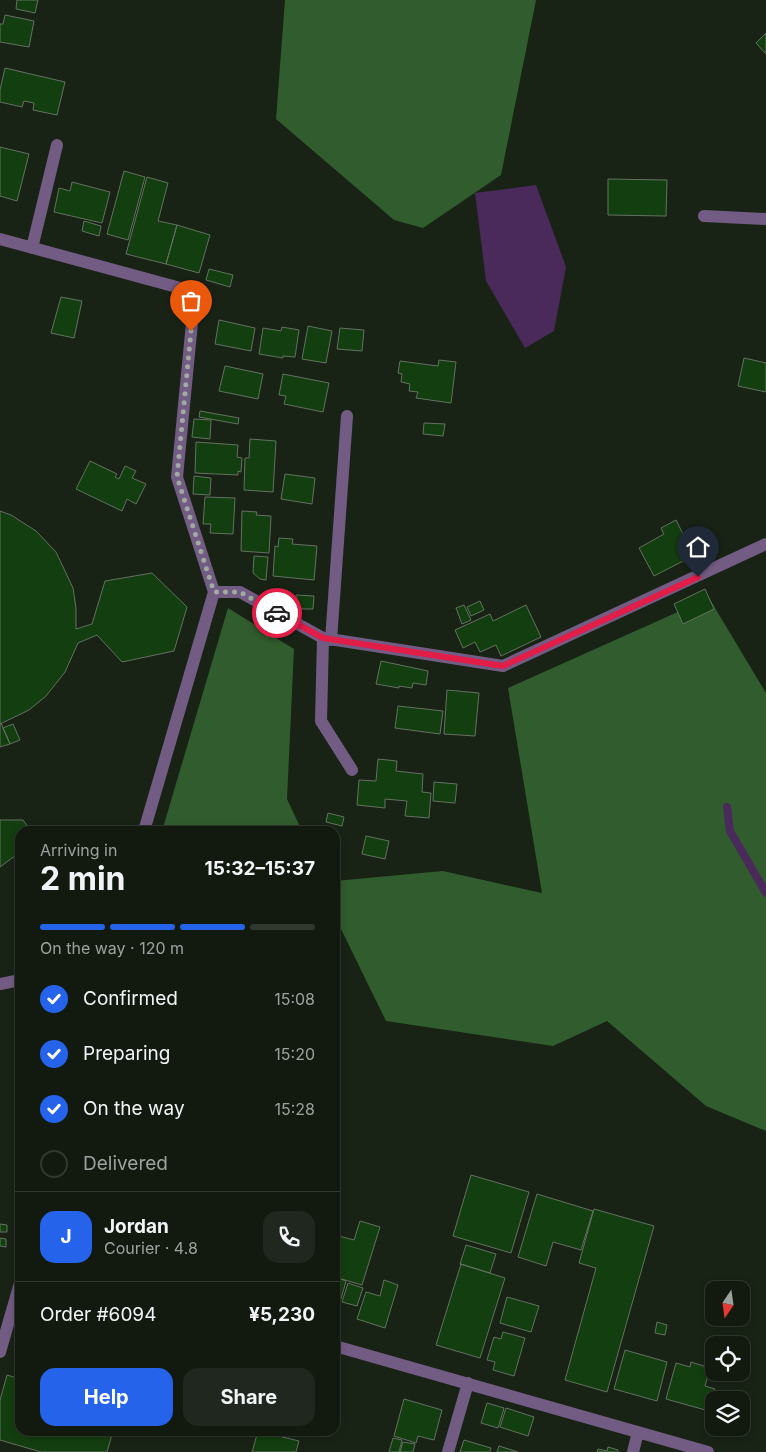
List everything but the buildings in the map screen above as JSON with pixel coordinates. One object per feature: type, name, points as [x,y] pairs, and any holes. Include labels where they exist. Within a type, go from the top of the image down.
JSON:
[{"type":"street","points":[[32,248],[56,145]]},
{"type":"street","points":[[704,216],[766,219]]},
{"type":"street","points":[[0,239],[195,292],[177,477],[214,592],[145,826]]},
{"type":"street","points":[[347,416],[321,721],[352,770]]},
{"type":"street","points":[[214,592],[240,592],[327,639],[503,666],[766,544]]},
{"type":"street","points":[[0,984],[15,981]]},
{"type":"street","points":[[0,1352],[15,1300]]},
{"type":"street","points":[[340,1347],[704,1452]]},
{"type":"street","points":[[448,1452],[468,1384]]},
{"type":"street","points":[[632,1452],[638,1432]]},
{"type":"green space","points":[[285,0],[536,0],[501,175],[423,228],[394,220],[276,119]]},
{"type":"green space","points":[[709,598],[766,693],[766,1131],[706,1106],[607,1021],[553,1046],[386,1021],[340,927],[340,881],[443,871],[542,893],[508,688]]},
{"type":"green space","points":[[228,608],[294,649],[287,799],[300,826],[163,826]]},
{"type":"shaded area","points":[[536,185],[566,267],[554,331],[525,348],[486,281],[475,193]]},
{"type":"waterway","points":[[727,807],[730,831],[766,893]]},
{"type":"way so far","points":[[191,331],[177,477],[214,592],[240,592],[277,613]]},
{"type":"route","points":[[277,613],[323,638],[503,666],[698,577]]}]
